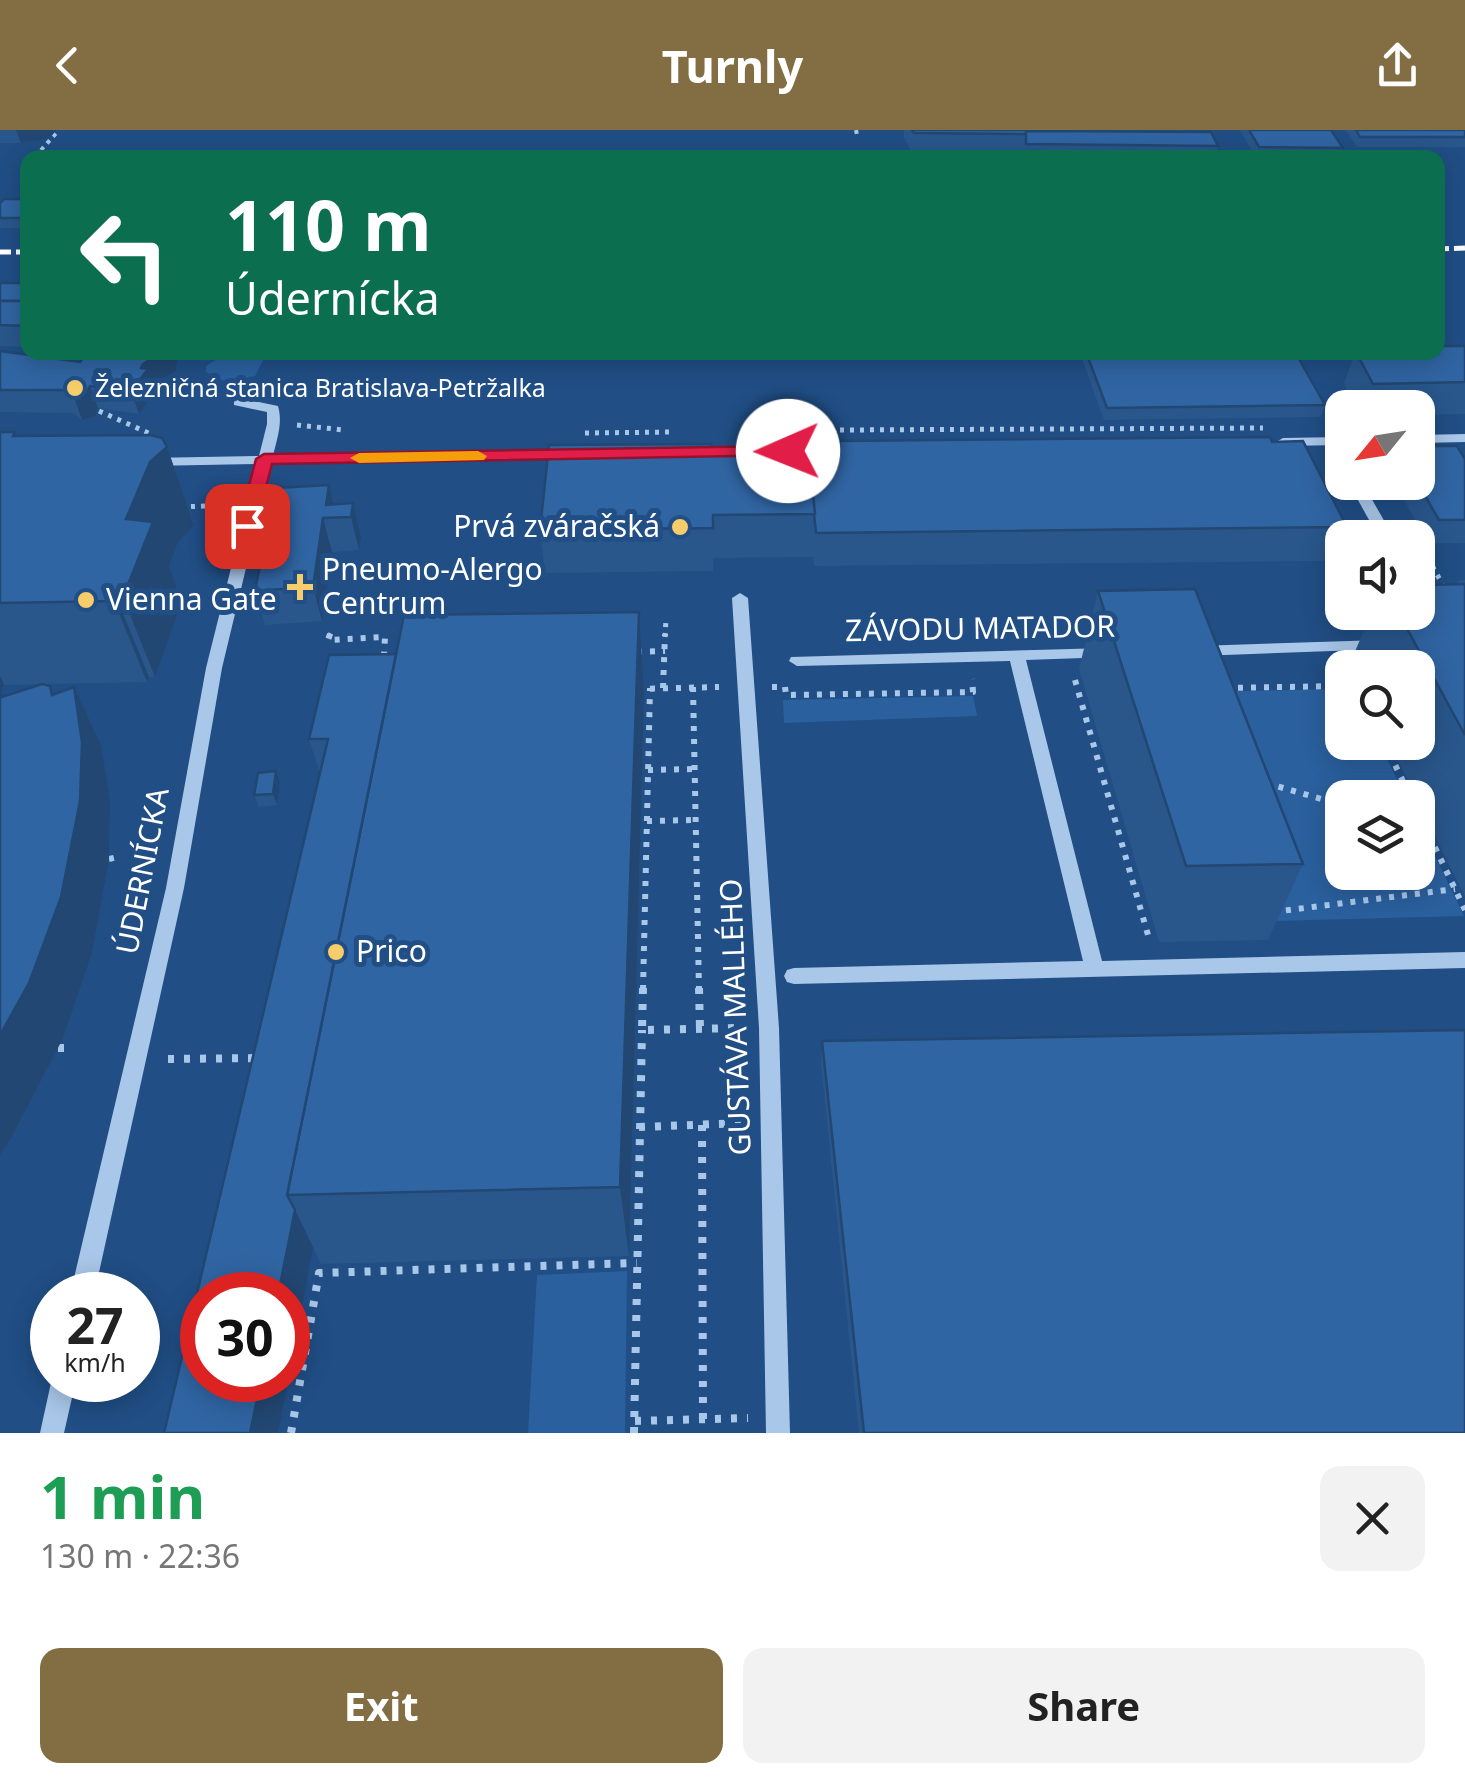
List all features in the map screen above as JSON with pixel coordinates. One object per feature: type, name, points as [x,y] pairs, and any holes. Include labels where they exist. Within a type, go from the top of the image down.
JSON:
[{"type":"street","points":[[239,402],[272,409],[274,424]]},
{"type":"street","name":"ÚDERNÍCKA","points":[[87,1272],[175,888],[214,668],[274,424]]},
{"type":"street","points":[[1264,435],[1325,440]]},
{"type":"street","points":[[1435,439],[1465,438]]},
{"type":"street","points":[[668,453],[847,450]]},
{"type":"street","points":[[127,462],[589,454]]},
{"type":"street","name":"GUSTÁVA MALLÉHO","points":[[740,598],[769,1028],[778,1425]]},
{"type":"street","points":[[1171,652],[1394,645]]},
{"type":"street","name":"ZÁVODU MATADOR","points":[[796,661],[1132,652]]},
{"type":"street","points":[[1018,656],[1094,968]]},
{"type":"street","points":[[794,976],[1465,960]]},
{"type":"street","points":[[52,1433],[59,1402]]},
{"type":"path","points":[[41,150],[60,130]]},
{"type":"path","points":[[99,411],[158,437]]},
{"type":"path","points":[[274,424],[361,432]]},
{"type":"path","points":[[832,430],[1264,435]]},
{"type":"path","points":[[576,433],[675,432]]},
{"type":"path","points":[[178,508],[206,506]]},
{"type":"path","points":[[1435,570],[1450,597]]},
{"type":"path","points":[[663,688],[666,619]]},
{"type":"path","points":[[332,631],[328,640],[385,636],[381,656],[399,656]]},
{"type":"path","points":[[626,652],[665,652]]},
{"type":"path","points":[[632,689],[785,687],[786,695],[974,692],[972,679]]},
{"type":"path","points":[[1074,680],[1157,967]]},
{"type":"path","points":[[1224,688],[1325,686]]},
{"type":"path","points":[[634,1433],[650,688]]},
{"type":"path","points":[[693,688],[700,1028]]},
{"type":"path","points":[[648,770],[695,769]]},
{"type":"path","points":[[1249,778],[1325,800]]},
{"type":"path","points":[[647,821],[696,820]]},
{"type":"path","points":[[1435,852],[1465,910]]},
{"type":"path","points":[[1264,913],[1455,890]]},
{"type":"path","points":[[642,1030],[769,1028]]},
{"type":"path","points":[[58,1048],[70,1048]]},
{"type":"path","points":[[167,1059],[273,1058]]},
{"type":"path","points":[[639,1127],[771,1122]]},
{"type":"path","points":[[702,1124],[702,1420]]},
{"type":"path","points":[[291,1433],[319,1272],[637,1263]]},
{"type":"path","points":[[634,1421],[778,1425]]},
{"type":"shaded area","points":[[215,360],[263,360],[255,376],[226,382],[206,372],[206,366]]},
{"type":"shaded area","points":[[1325,689],[1325,760],[1388,760],[1398,780],[1325,780],[1325,890],[1435,890],[1435,856],[1464,916],[1275,921],[1190,692]]},
{"type":"shaded area","points":[[973,696],[977,716],[784,723],[783,700]]},
{"type":"shaded area","points":[[627,1271],[625,1433],[528,1433],[537,1275]]},
{"type":"building","points":[[912,130],[1026,130],[1027,134],[914,133]]},
{"type":"building","points":[[1249,130],[1331,130],[1343,148],[1259,147]]},
{"type":"building","points":[[1356,130],[1465,130],[1465,137],[1360,137]]},
{"type":"building","points":[[1026,131],[1211,132],[1218,146],[1026,144]]},
{"type":"building","points":[[4,199],[20,199],[20,218],[0,218],[0,203]]},
{"type":"building","points":[[0,283],[20,283],[20,301],[0,301]]},
{"type":"building","points":[[0,301],[20,301],[20,326],[0,325]]},
{"type":"building","points":[[1445,346],[1465,346],[1465,382],[1373,384],[1360,360],[1445,360]]},
{"type":"building","points":[[0,351],[20,354],[20,360],[149,360],[141,368],[148,369],[131,391],[90,386],[86,394],[74,397],[64,390],[0,390]]},
{"type":"building","points":[[1089,360],[1300,360],[1325,405],[1107,408]]},
{"type":"building","points":[[0,432],[15,432],[13,436],[162,438],[167,447],[150,462],[126,519],[153,522],[123,597],[116,596],[114,601],[0,603]]},
{"type":"building","points":[[1270,437],[1272,442],[1303,441],[1325,484],[1325,500],[1333,500],[1343,520],[1325,520],[1325,527],[816,533],[807,446],[839,446],[839,441]]},
{"type":"building","points":[[711,444],[711,455],[809,454],[815,514],[713,515],[713,528],[540,530],[549,445]]},
{"type":"building","points":[[1435,446],[1457,446],[1465,459],[1465,520],[1439,520],[1427,500],[1435,500]]},
{"type":"building","points":[[329,485],[326,505],[353,503],[351,517],[323,518],[313,587],[255,591],[275,488]]},
{"type":"building","points":[[1465,584],[1465,735],[1435,680],[1435,650],[1419,650],[1408,630],[1435,630],[1435,585]]},
{"type":"building","points":[[1195,589],[1303,864],[1186,866],[1098,591]]},
{"type":"building","points":[[639,612],[620,1187],[287,1195],[404,615]]},
{"type":"building","points":[[396,654],[287,1195],[295,1210],[283,1272],[202,1272],[328,739],[309,739],[329,655]]},
{"type":"building","points":[[42,684],[50,686],[52,695],[74,687],[82,742],[80,801],[61,897],[29,983],[0,1035],[0,691],[2,697]]},
{"type":"building","points":[[276,771],[273,794],[254,795],[258,773]]},
{"type":"building","points":[[1465,1030],[1465,1433],[864,1433],[822,1041]]},
{"type":"building","points":[[180,1365],[180,1402],[256,1402],[250,1433],[164,1433]]},
{"type":"railway","points":[[1445,249],[1465,248]]},
{"type":"railway","points":[[0,252],[20,252]]},
{"type":"slow traffic","points":[[359,458],[478,456]]},
{"type":"place","name":"Železničná stanica Bratislava-Petržalka","points":[[75,388]]},
{"type":"place","name":"Prvá zváračská","points":[[680,527]]},
{"type":"place","name":"Pneumo-Alergo Centrum","points":[[300,587]]},
{"type":"place","name":"Vienna Gate","points":[[86,600]]},
{"type":"place","name":"Prico","points":[[336,952]]},
{"type":"route","points":[[247,526],[264,459],[788,451]]}]
